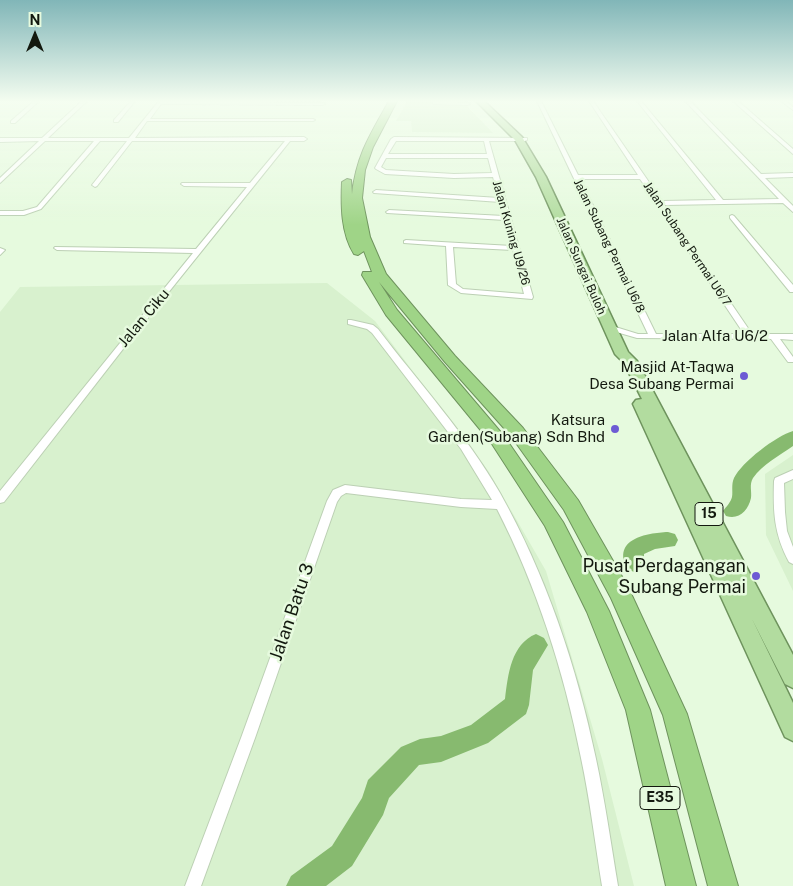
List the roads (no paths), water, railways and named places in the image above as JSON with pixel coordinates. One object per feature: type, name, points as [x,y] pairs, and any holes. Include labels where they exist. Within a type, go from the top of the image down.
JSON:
[{"type":"highway","name":"E35","points":[[361,142],[347,178],[346,210],[352,238],[367,274],[391,312],[498,440],[553,522],[598,611],[638,710],[681,886]]},
{"type":"highway","name":"E35","points":[[371,142],[360,170],[357,198],[364,237],[380,275],[450,359],[517,432],[571,505],[620,594],[675,714],[723,886]]},
{"type":"highway","name":"Jalan Sungai Buloh","points":[[522,142],[542,177],[620,352],[620,361],[793,728]]},
{"type":"highway","name":"Jalan Sungai Buloh","points":[[620,352],[630,361],[790,669]]},
{"type":"street","points":[[0,181],[41,142]]},
{"type":"street","points":[[0,213],[24,213],[39,208],[96,142]]},
{"type":"street","points":[[95,185],[130,142]]},
{"type":"street","name":"Jalan Ciku","points":[[0,499],[250,185],[270,166],[288,142]]},
{"type":"street","points":[[392,142],[378,168],[385,172],[454,176],[495,175]]},
{"type":"street","name":"Jalan Kuning U9/26","points":[[448,244],[452,285],[454,288],[461,291],[529,297],[487,142]]},
{"type":"street","name":"Jalan Subang Permai U6/8","points":[[559,142],[654,336]]},
{"type":"street","name":"Jalan Subang Permai U6/7","points":[[618,142],[750,336]]},
{"type":"street","points":[[673,142],[721,202]]},
{"type":"street","points":[[727,142],[793,210]]},
{"type":"street","points":[[782,142],[793,152]]},
{"type":"street","points":[[385,156],[490,156]]},
{"type":"street","points":[[760,176],[793,176]]},
{"type":"street","points":[[576,178],[641,177]]},
{"type":"street","points":[[184,184],[250,185]]},
{"type":"street","points":[[376,192],[502,200]]},
{"type":"street","points":[[658,203],[784,201]]},
{"type":"street","points":[[389,212],[506,218]]},
{"type":"street","points":[[732,217],[793,290]]},
{"type":"street","points":[[406,242],[515,248]]},
{"type":"street","points":[[57,248],[199,251]]},
{"type":"street","points":[[351,322],[370,327],[375,331],[476,464],[511,526],[542,596],[562,658],[585,741],[610,886]]},
{"type":"street","name":"Jalan Alfa U6/2","points":[[609,327],[637,336],[793,337]]},
{"type":"street","points":[[620,352],[625,342],[637,336]]},
{"type":"street","points":[[774,336],[791,360]]},
{"type":"street","points":[[793,474],[779,482],[778,510],[784,543],[793,560]]},
{"type":"street","name":"Jalan Batu 3","points":[[193,886],[332,501],[337,493],[345,490],[461,503],[499,505]]},
{"type":"waterway","points":[[733,511],[740,501],[741,484],[747,473],[758,462],[793,437]]},
{"type":"waterway","points":[[634,563],[633,550],[652,541],[668,540]]},
{"type":"waterway","points":[[301,886],[342,856],[373,805],[378,790],[410,756],[420,752],[441,749],[479,734],[517,705],[521,667],[536,645]]},
{"type":"place","name":"Masjid At-Taqwa Desa Subang Permai","points":[[744,376]]},
{"type":"place","name":"Katsura Garden(Subang) Sdn Bhd","points":[[615,429]]},
{"type":"place","name":"Pusat Perdagangan Subang Permai","points":[[756,576]]}]
